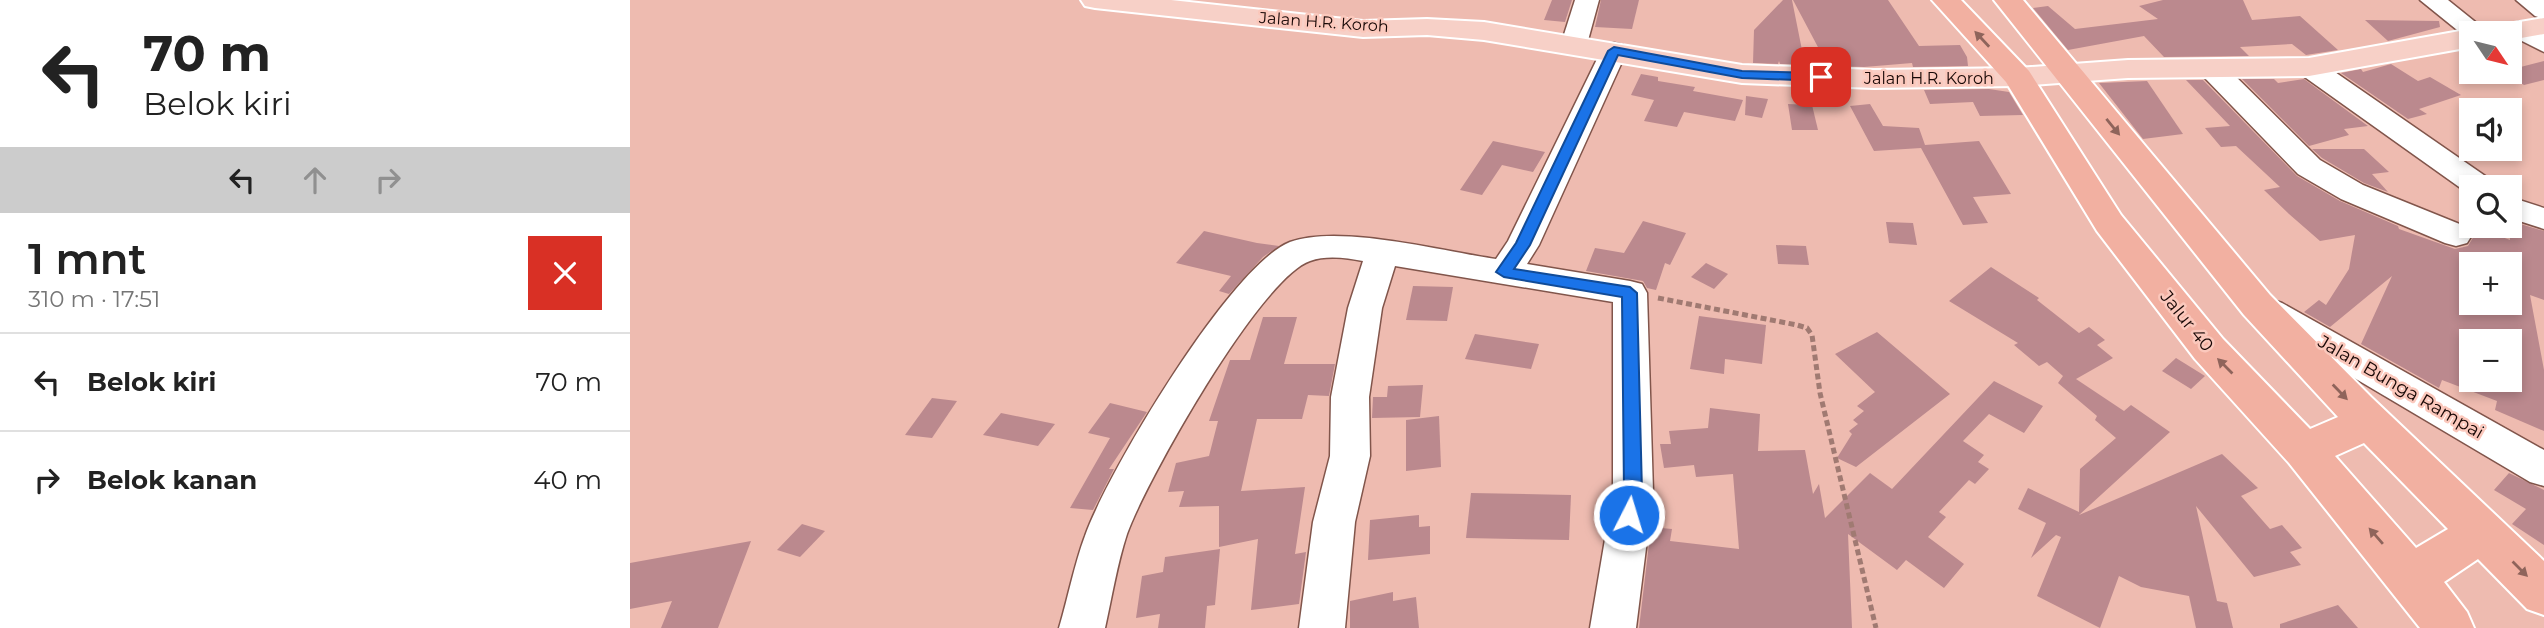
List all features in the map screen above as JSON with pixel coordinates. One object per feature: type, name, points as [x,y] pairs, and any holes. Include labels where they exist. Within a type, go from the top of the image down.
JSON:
[{"type":"highway","name":"Jalur 40","points":[[1946,0],[2018,77],[2109,223],[2209,349],[2304,451],[2411,577],[2449,628]]},
{"type":"highway","points":[[2008,0],[2257,305],[2370,422],[2544,593]]},
{"type":"highway","points":[[2304,451],[2370,422]]},
{"type":"highway","points":[[2411,577],[2483,531]]},
{"type":"main road","name":"Jalan H.R. Koroh","points":[[1094,0],[1363,29],[1427,27],[1484,31],[1574,44],[1742,75],[1934,80],[2128,69],[2309,67],[2459,40]]},
{"type":"street","points":[[1574,44],[1587,0]]},
{"type":"street","points":[[2432,0],[2460,21]]},
{"type":"street","points":[[2528,0],[2544,11]]},
{"type":"street","points":[[2522,31],[2544,44]]},
{"type":"street","points":[[1504,272],[1522,245],[1614,51]]},
{"type":"street","points":[[2309,67],[2463,175]]},
{"type":"street","points":[[2211,68],[2309,166],[2352,192],[2456,235]]},
{"type":"street","points":[[2522,211],[2544,219]]},
{"type":"street","points":[[1082,628],[1106,535],[1148,445],[1225,328],[1270,275],[1299,251],[1338,246],[1630,293],[1633,492],[1613,628]]},
{"type":"street","points":[[1322,628],[1334,522],[1350,456],[1350,397],[1364,308],[1382,253]]},
{"type":"street","name":"Jalan Bunga Rampai","points":[[2257,305],[2544,470]]},
{"type":"path","points":[[1630,293],[1807,328],[1812,335],[1820,393],[1876,628]]},
{"type":"building","points":[[1552,0],[1572,0],[1565,22],[1544,20]]},
{"type":"building","points":[[1601,0],[1639,0],[1632,29],[1595,27]]},
{"type":"building","points":[[1783,0],[1792,0],[1805,65],[1780,64],[1779,61],[1778,64],[1753,63],[1754,30]]},
{"type":"building","points":[[1793,0],[1888,0],[1919,46],[1960,45],[1967,57],[1968,66],[1913,67],[1912,63],[1864,67],[1828,66]]},
{"type":"building","points":[[2163,0],[2243,0],[2252,20],[2300,16],[2338,50],[2306,55],[2292,44],[2240,47],[2249,56],[2164,57],[2144,36],[2068,50],[2033,8],[2048,6],[2075,29],[2158,19],[2139,6]]},
{"type":"building","points":[[2365,20],[2439,21],[2440,27],[2388,41]]},
{"type":"building","points":[[2544,61],[2544,80],[2522,84],[2522,67]]},
{"type":"building","points":[[2391,64],[2418,81],[2430,77],[2461,95],[2419,109],[2427,114],[2408,119],[2341,73],[2361,69],[2363,72]]},
{"type":"building","points":[[1641,74],[1658,77],[1658,81],[1695,87],[1693,91],[1743,100],[1735,121],[1684,112],[1677,127],[1644,121],[1654,100],[1631,95]]},
{"type":"building","points":[[2242,79],[2274,79],[2278,83],[2304,79],[2368,126],[2344,129],[2349,135],[2309,146]]},
{"type":"building","points":[[2186,80],[2203,80],[2297,176],[2340,201],[2398,226],[2399,229],[2455,249],[2468,246],[2473,238],[2522,238],[2522,224],[2544,231],[2544,300],[2530,295],[2544,370],[2544,431],[2495,410],[2497,401],[2473,392],[2522,392],[2522,329],[2459,329],[2459,386],[2442,380],[2439,388],[2361,344],[2392,276],[2330,327],[2304,312],[2319,300],[2326,305],[2349,269],[2355,235],[2320,241],[2264,190],[2280,187],[2236,146],[2221,147],[2205,128],[2230,126]]},
{"type":"building","points":[[2147,81],[2183,134],[2143,139],[2099,83]]},
{"type":"building","points":[[1989,89],[2009,92],[2023,115],[1980,116],[1973,102],[1930,104],[1924,90]]},
{"type":"building","points":[[1746,96],[1768,99],[1762,118],[1745,115]]},
{"type":"building","points":[[1788,104],[1812,105],[1818,130],[1792,130]]},
{"type":"building","points":[[1870,104],[1883,126],[1919,128],[1925,145],[1979,141],[2011,194],[1973,197],[1988,223],[1963,225],[1921,148],[1874,151],[1850,106]]},
{"type":"building","points":[[1493,141],[1545,152],[1533,172],[1502,165],[1482,195],[1460,190]]},
{"type":"building","points":[[2312,149],[2364,149],[2389,172],[2372,174],[2388,192],[2364,183]]},
{"type":"building","points":[[1643,221],[1686,233],[1670,265],[1665,263],[1656,290],[1647,288],[1643,281],[1586,271],[1595,248],[1624,253]]},
{"type":"building","points":[[1886,222],[1913,223],[1917,245],[1889,243]]},
{"type":"building","points":[[1204,231],[1279,246],[1263,257],[1229,294],[1219,291],[1231,276],[1176,263]]},
{"type":"building","points":[[1776,245],[1806,246],[1809,265],[1778,264]]},
{"type":"building","points":[[1706,263],[1728,274],[1714,289],[1691,277]]},
{"type":"building","points":[[1991,267],[2039,298],[2037,300],[2079,333],[2089,327],[2105,340],[2097,345],[2113,358],[2076,379],[2124,411],[2131,405],[2170,432],[2079,515],[2222,454],[2258,488],[2241,496],[2270,529],[2282,525],[2302,548],[2290,552],[2301,565],[2254,577],[2196,506],[2217,601],[2227,603],[2233,628],[2196,628],[2189,596],[2141,587],[2119,576],[2100,628],[2037,596],[2061,537],[2056,535],[2031,558],[2046,523],[2018,509],[2028,488],[2079,512],[2080,469],[2116,438],[2095,420],[2097,416],[2058,383],[2063,376],[2047,362],[2039,366],[2014,345],[2018,343],[1949,301]]},
{"type":"building","points":[[1413,286],[1453,287],[1447,321],[1406,320]]},
{"type":"building","points":[[1699,316],[1766,325],[1762,364],[1725,359],[1724,374],[1690,369]]},
{"type":"building","points":[[1263,317],[1297,317],[1284,364],[1335,364],[1329,396],[1308,395],[1302,419],[1257,419],[1241,491],[1305,487],[1295,554],[1306,552],[1299,604],[1251,610],[1258,539],[1219,547],[1219,506],[1179,507],[1184,491],[1168,492],[1176,463],[1209,456],[1218,421],[1209,421],[1230,360],[1250,360]]},
{"type":"building","points":[[1877,332],[1950,394],[1856,467],[1837,458],[1852,434],[1849,431],[1858,424],[1853,420],[1864,411],[1857,406],[1875,392],[1835,354]]},
{"type":"building","points":[[1475,334],[1539,344],[1531,369],[1465,359]]},
{"type":"building","points":[[2176,358],[2205,376],[2191,389],[2162,371]]},
{"type":"building","points":[[1994,381],[2043,406],[2024,433],[1989,414],[1963,441],[1984,455],[1978,462],[1989,469],[1975,484],[1969,480],[1939,512],[1946,517],[1928,537],[1964,564],[1944,588],[1906,560],[1897,570],[1848,534],[1852,628],[1639,628],[1651,527],[1672,529],[1670,541],[1739,549],[1733,474],[1696,477],[1694,465],[1664,468],[1660,444],[1671,444],[1669,431],[1708,428],[1710,408],[1760,414],[1758,451],[1805,450],[1813,494],[1819,484],[1825,518],[1870,473],[1892,489]]},
{"type":"building","points":[[1423,385],[1420,417],[1372,418],[1373,397],[1387,397],[1388,386]]},
{"type":"building","points":[[932,398],[957,401],[932,438],[905,435]]},
{"type":"building","points":[[1110,403],[1147,412],[1109,469],[1114,469],[1093,510],[1070,508],[1110,438],[1088,433]]},
{"type":"building","points":[[1001,413],[1055,424],[1038,446],[983,435]]},
{"type":"building","points":[[1439,416],[1441,467],[1406,471],[1406,420]]},
{"type":"building","points":[[2509,473],[2544,490],[2544,545],[2512,524],[2526,509],[2494,490]]},
{"type":"building","points":[[1471,493],[1571,495],[1569,540],[1466,538]]},
{"type":"building","points":[[1419,515],[1419,527],[1430,526],[1430,554],[1368,560],[1370,520]]},
{"type":"building","points":[[802,524],[825,531],[800,557],[777,550]]},
{"type":"building","points":[[751,541],[718,628],[661,628],[672,601],[630,609],[630,563]]},
{"type":"building","points":[[1220,549],[1215,605],[1207,606],[1205,628],[1158,628],[1160,614],[1136,618],[1142,576],[1163,572],[1165,557]]},
{"type":"building","points":[[1393,592],[1393,601],[1416,597],[1419,628],[1350,628],[1350,601]]},
{"type":"building","points":[[2338,605],[2358,628],[2280,628],[2280,624]]},
{"type":"route","points":[[1629,515],[1633,492],[1630,293],[1504,272],[1522,245],[1541,207],[1614,51],[1742,75],[1821,77]]}]
